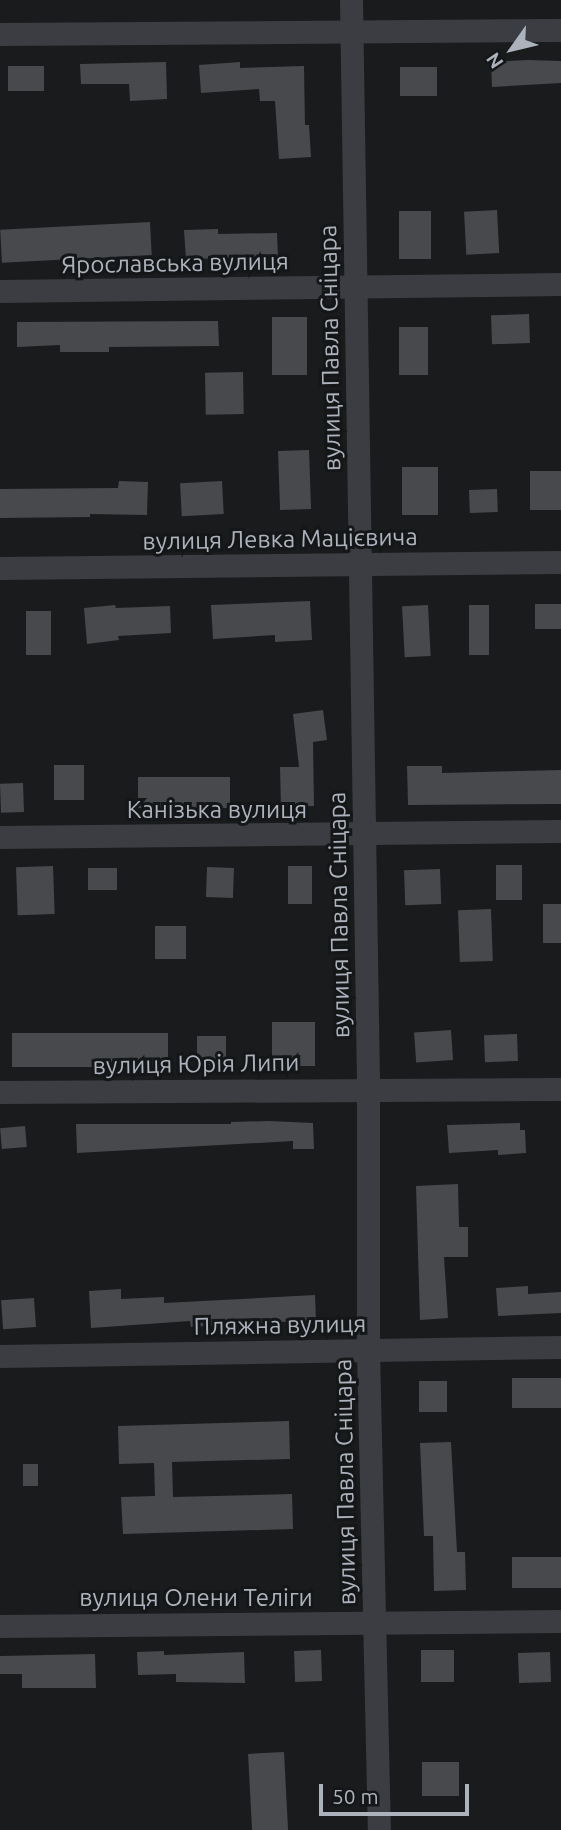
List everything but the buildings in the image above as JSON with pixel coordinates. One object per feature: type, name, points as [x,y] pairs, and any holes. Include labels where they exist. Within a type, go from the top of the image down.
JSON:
[{"type":"street","name":"вулиця Павла Сніцара","points":[[351,0],[368,1088],[368,1350],[379,1830]]},
{"type":"street","points":[[0,34],[561,30]]},
{"type":"street","name":"Ярославська вулиця","points":[[0,291],[561,284]]},
{"type":"street","name":"вулиця Левка Мацієвича","points":[[0,568],[561,562]]},
{"type":"street","name":"Канізька вулиця","points":[[0,837],[561,831]]},
{"type":"street","name":"вулиця Юрія Липи","points":[[0,1092],[561,1089]]},
{"type":"street","name":"Пляжна вулиця","points":[[0,1356],[561,1347]]},
{"type":"street","name":"вулиця Олени Теліги","points":[[0,1626],[561,1621]]}]
